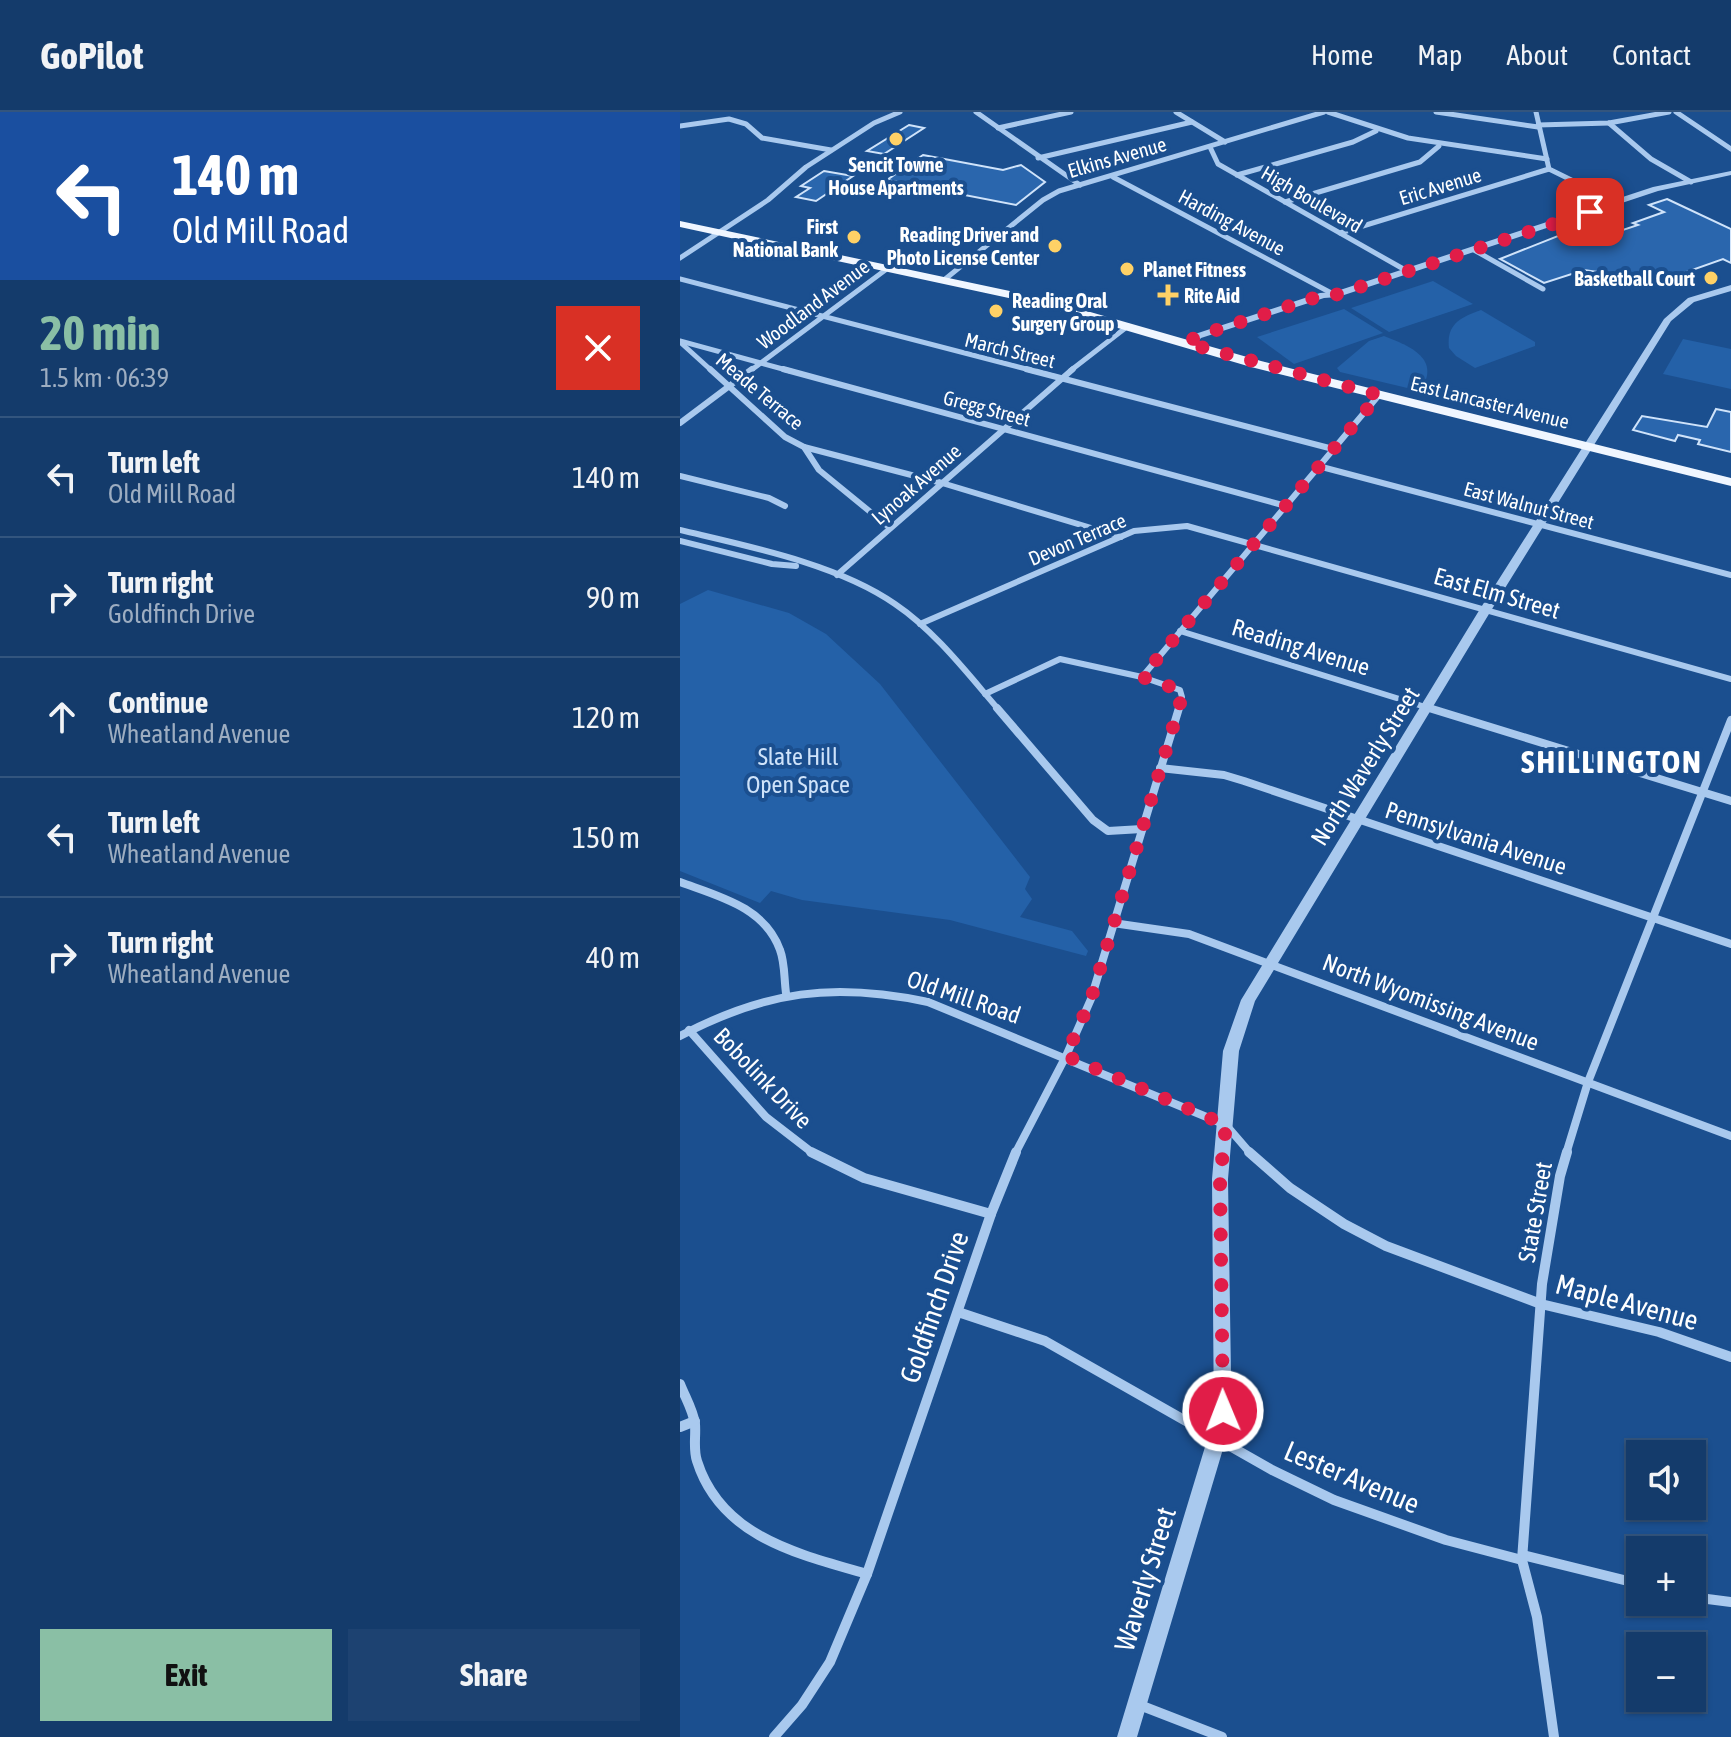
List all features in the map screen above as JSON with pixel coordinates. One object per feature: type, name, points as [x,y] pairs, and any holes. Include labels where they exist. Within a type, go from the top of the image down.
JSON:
[{"type":"main road","name":"East Lancaster Avenue","points":[[680,224],[1038,301],[1379,395],[1731,482]]},
{"type":"street","points":[[680,258],[768,200],[797,173],[874,123],[900,112]]},
{"type":"street","points":[[976,112],[1080,186]]},
{"type":"street","points":[[998,128],[1071,112]]},
{"type":"street","points":[[1176,112],[1225,142]]},
{"type":"street","points":[[1326,112],[1376,131],[1439,146],[1547,159]]},
{"type":"street","name":"Elkins Avenue","points":[[944,280],[1043,200],[1059,191],[1326,112]]},
{"type":"street","points":[[1436,112],[1538,126],[1609,123],[1669,112]]},
{"type":"street","points":[[1536,112],[1549,169],[1618,203]]},
{"type":"street","points":[[1676,112],[1731,149]]},
{"type":"street","points":[[680,126],[729,119],[746,124],[766,139],[832,150]]},
{"type":"street","points":[[1038,158],[1192,122]]},
{"type":"street","points":[[1609,123],[1651,159],[1691,182]]},
{"type":"street","points":[[1237,175],[1353,142],[1376,131]]},
{"type":"street","points":[[1285,202],[1420,162],[1439,146]]},
{"type":"street","name":"High Boulevard","points":[[1210,147],[1218,164],[1407,271]]},
{"type":"street","name":"Eric Avenue","points":[[1340,233],[1549,169]]},
{"type":"street","points":[[1190,342],[1204,341],[1282,317],[1332,300],[1335,295],[1656,189],[1731,173]]},
{"type":"street","name":"Harding Avenue","points":[[1113,177],[1335,295]]},
{"type":"street","points":[[1474,250],[1543,289]]},
{"type":"street","name":"Woodland Avenue","points":[[680,423],[888,268]]},
{"type":"street","name":"March Street","points":[[680,279],[1333,449]]},
{"type":"street","name":"North Waverly Street","points":[[1226,1125],[1235,1033],[1248,1000],[1269,963],[1587,446],[1673,313],[1691,300],[1731,288]]},
{"type":"street","name":"Lynoak Avenue","points":[[837,575],[1060,379],[1128,326]]},
{"type":"street","name":"Gregg Street","points":[[680,341],[1286,506]]},
{"type":"street","name":"Meade Terrace","points":[[680,341],[785,437],[804,447],[819,470],[890,528]]},
{"type":"street","points":[[985,694],[1060,659],[1142,677],[1379,395]]},
{"type":"street","points":[[804,447],[942,483],[1121,537]]},
{"type":"street","name":"East Walnut Street","points":[[1318,466],[1731,575]]},
{"type":"street","points":[[680,476],[769,498],[785,506]]},
{"type":"street","name":"Devon Terrace","points":[[920,624],[1151,527],[1187,526],[1254,544]]},
{"type":"street","points":[[680,530],[775,553],[877,593],[920,624],[985,694],[1093,820],[1108,831],[1142,829]]},
{"type":"street","points":[[680,541],[772,564],[805,566]]},
{"type":"street","name":"East Elm Street","points":[[1254,544],[1731,679]]},
{"type":"street","name":"Reading Avenue","points":[[1180,631],[1731,801]]},
{"type":"street","name":"Goldfinch Drive","points":[[774,1737],[802,1705],[830,1662],[867,1574],[991,1214],[1024,1133],[1066,1056],[1091,999],[1180,704],[1180,690],[1142,677]]},
{"type":"street","name":"State Street","points":[[1554,1737],[1537,1617],[1522,1558],[1541,1304],[1560,1176],[1588,1082],[1731,720]]},
{"type":"street","name":"Pennsylvania Avenue","points":[[1160,768],[1224,775],[1731,944]]},
{"type":"street","points":[[680,882],[735,903],[760,919],[780,950],[786,993]]},
{"type":"street","name":"North Wyomissing Avenue","points":[[1113,923],[1189,934],[1731,1136]]},
{"type":"street","name":"Old Mill Road","points":[[685,1033],[745,1006],[786,993],[821,988],[886,991],[928,1002],[1066,1056],[1226,1125]]},
{"type":"street","name":"Bobolink Drive","points":[[685,1033],[764,1115],[815,1155],[866,1179],[991,1214]]},
{"type":"street","name":"Maple Avenue","points":[[1226,1125],[1271,1172],[1344,1224],[1436,1267],[1541,1304],[1659,1332],[1731,1357]]},
{"type":"street","name":"Waverly Street","points":[[1127,1737],[1220,1439],[1220,1179],[1226,1125]]},
{"type":"street","name":"Lester Avenue","points":[[958,1312],[1045,1341],[1272,1470],[1334,1500],[1387,1521],[1522,1558],[1626,1581]]},
{"type":"street","points":[[680,1384],[695,1421],[696,1461],[705,1483],[730,1518],[763,1541],[867,1574]]},
{"type":"street","points":[[680,1427],[695,1421]]},
{"type":"street","points":[[1706,1599],[1731,1602]]},
{"type":"street","points":[[1136,1704],[1222,1737]]},
{"type":"green space","points":[[1433,281],[1473,304],[1389,332],[1351,308]]},
{"type":"green space","points":[[1344,309],[1383,333],[1294,364],[1257,337]]},
{"type":"green space","points":[[1481,310],[1535,342],[1535,346],[1475,368],[1456,356],[1449,348],[1453,327],[1461,319]]},
{"type":"green space","points":[[1384,336],[1413,349],[1425,362],[1426,380],[1420,391],[1340,372],[1337,368],[1369,341]]},
{"type":"green space","points":[[1683,339],[1731,349],[1731,389],[1663,374]]},
{"type":"green space","name":"Slate Hill Open Space","points":[[708,590],[789,613],[826,634],[880,684],[1030,877],[1025,889],[1032,899],[1020,917],[1072,931],[1088,951],[1086,956],[950,920],[802,900],[771,891],[760,903],[680,871],[680,604]]},
{"type":"building","name":"Sencit Towne House Apartments","points":[[909,125],[924,128],[884,154],[867,151]]},
{"type":"building","points":[[923,155],[1003,170],[1021,165],[1045,182],[1016,205],[887,180]]},
{"type":"building","points":[[824,171],[853,176],[816,201],[796,197],[810,188],[801,186]]},
{"type":"building","points":[[1667,199],[1731,229],[1731,263],[1723,259],[1647,286],[1612,274],[1584,270],[1544,283],[1500,259],[1578,228],[1599,238],[1638,225],[1633,223],[1664,212],[1649,205]]},
{"type":"building","points":[[1716,409],[1731,412],[1731,452],[1698,444],[1700,440],[1678,435],[1675,441],[1633,430],[1642,416],[1707,427]]},
{"type":"place","name":"Sencit Towne House Apartments","points":[[896,139]]},
{"type":"place","name":"First National Bank","points":[[854,237]]},
{"type":"place","name":"Reading Driver and Photo License Center","points":[[1055,246]]},
{"type":"place","name":"Planet Fitness","points":[[1127,269]]},
{"type":"place","name":"Basketball Court","points":[[1711,278]]},
{"type":"place","name":"Rite Aid","points":[[1168,295]]},
{"type":"place","name":"Reading Oral Surgery Group","points":[[996,311]]},
{"type":"district","name":"SHILLINGTON","points":[[1612,761]]},
{"type":"route","points":[[1223,1411],[1220,1179],[1226,1125],[1066,1056],[1091,999],[1182,697],[1180,690],[1142,677],[1379,395],[1213,353],[1186,343],[1198,336],[1323,295],[1335,295],[1590,212]]}]
